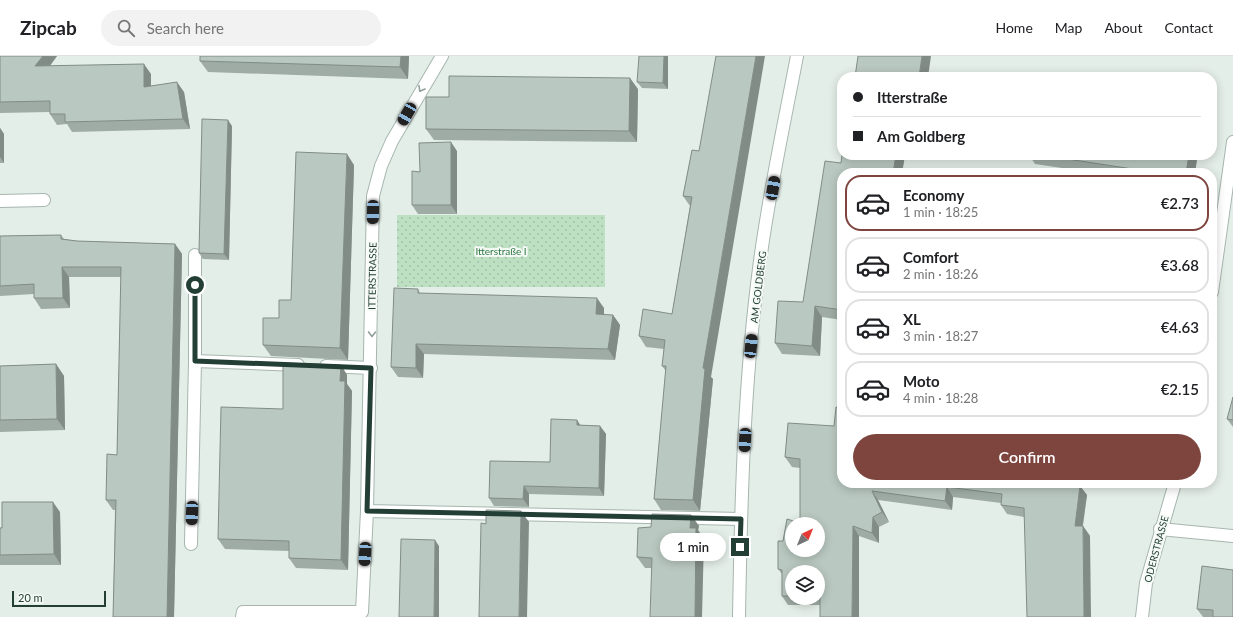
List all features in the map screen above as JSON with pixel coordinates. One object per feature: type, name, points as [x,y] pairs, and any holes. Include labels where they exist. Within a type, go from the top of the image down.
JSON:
[{"type":"street","name":"ITTERSTRASSE","points":[[242,617],[242,612],[362,612],[367,511],[371,368],[373,196],[381,166],[392,141],[442,56]]},
{"type":"street","name":"AM GOLDBERG","points":[[739,617],[741,519],[751,346],[760,261],[797,56]]},
{"type":"street","points":[[1217,262],[1231,179],[1233,142]]},
{"type":"street","points":[[0,200],[44,200]]},
{"type":"street","points":[[191,544],[196,255]]},
{"type":"street","points":[[195,361],[371,368]]},
{"type":"street","name":"ODERSTRASSE","points":[[1142,617],[1146,583],[1160,529],[1173,488]]},
{"type":"street","points":[[367,511],[741,519]]},
{"type":"street","points":[[1160,529],[1233,536]]},
{"type":"green space","name":"Itterstraße I","points":[[397,215],[605,215],[605,287],[397,287]]},
{"type":"building","points":[[0,56],[43,56],[35,66],[144,64],[144,87],[177,82],[183,119],[65,122],[65,114],[50,114],[50,101],[0,102]]},
{"type":"building","points":[[200,56],[401,56],[400,67],[200,61]]},
{"type":"building","points":[[639,56],[664,56],[663,83],[637,82]]},
{"type":"building","points":[[716,56],[756,56],[703,368],[705,369],[693,500],[654,499],[666,366],[662,366],[665,340],[639,336],[643,309],[672,314],[692,197],[683,196],[692,150],[699,151]]},
{"type":"building","points":[[858,56],[922,56],[920,72],[856,72]]},
{"type":"building","points":[[449,76],[630,78],[629,131],[426,129],[426,97],[449,97]]},
{"type":"building","points":[[202,119],[228,120],[224,254],[199,253]]},
{"type":"building","points":[[451,142],[451,205],[412,205],[412,171],[420,172],[419,143]]},
{"type":"building","points":[[296,152],[347,154],[340,348],[263,345],[263,318],[279,318],[279,300],[291,300]]},
{"type":"building","points":[[841,160],[895,160],[894,168],[837,168],[837,309],[815,306],[812,346],[775,343],[778,301],[803,302],[825,161],[841,163]]},
{"type":"building","points":[[1074,160],[1188,160],[1187,168],[1126,168]]},
{"type":"building","points":[[61,235],[61,239],[77,241],[175,244],[167,617],[113,617],[116,500],[106,500],[107,454],[117,455],[121,267],[62,267],[63,298],[34,298],[34,284],[0,286],[0,236]]},
{"type":"building","points":[[394,288],[418,289],[418,293],[597,298],[596,314],[613,315],[608,349],[416,344],[416,368],[391,367]]},
{"type":"building","points":[[283,363],[341,365],[340,381],[345,381],[341,560],[289,558],[289,541],[218,539],[221,407],[283,409]]},
{"type":"building","points":[[56,364],[57,419],[0,420],[0,366]]},
{"type":"building","points":[[1233,397],[1233,420],[1227,419]]},
{"type":"building","points":[[836,407],[837,488],[947,488],[945,501],[872,491],[882,512],[873,517],[872,533],[853,526],[852,617],[820,617],[820,605],[825,605],[825,565],[785,565],[785,596],[782,596],[782,570],[778,569],[778,541],[783,541],[785,530],[785,557],[825,557],[825,517],[800,517],[800,459],[785,457],[788,423],[834,426]]},
{"type":"building","points":[[551,419],[577,420],[577,425],[600,426],[599,488],[524,486],[523,499],[489,498],[490,461],[550,462]]},
{"type":"building","points":[[955,488],[1080,488],[1075,526],[1083,526],[1084,617],[1027,617],[1024,508],[1001,505],[1002,494]]},
{"type":"building","points":[[2,502],[53,502],[54,554],[0,555]]},
{"type":"building","points":[[486,510],[521,511],[519,617],[479,617],[481,523],[486,524]]},
{"type":"building","points":[[652,514],[691,515],[690,528],[696,528],[695,617],[650,617],[652,558],[637,557],[638,528],[651,527]]},
{"type":"building","points":[[401,539],[435,540],[434,617],[399,617]]},
{"type":"building","points":[[1202,566],[1233,570],[1233,617],[1213,617],[1213,610],[1197,609]]},
{"type":"route","points":[[195,285],[195,361],[371,368],[367,511],[741,519],[740,547]]}]
